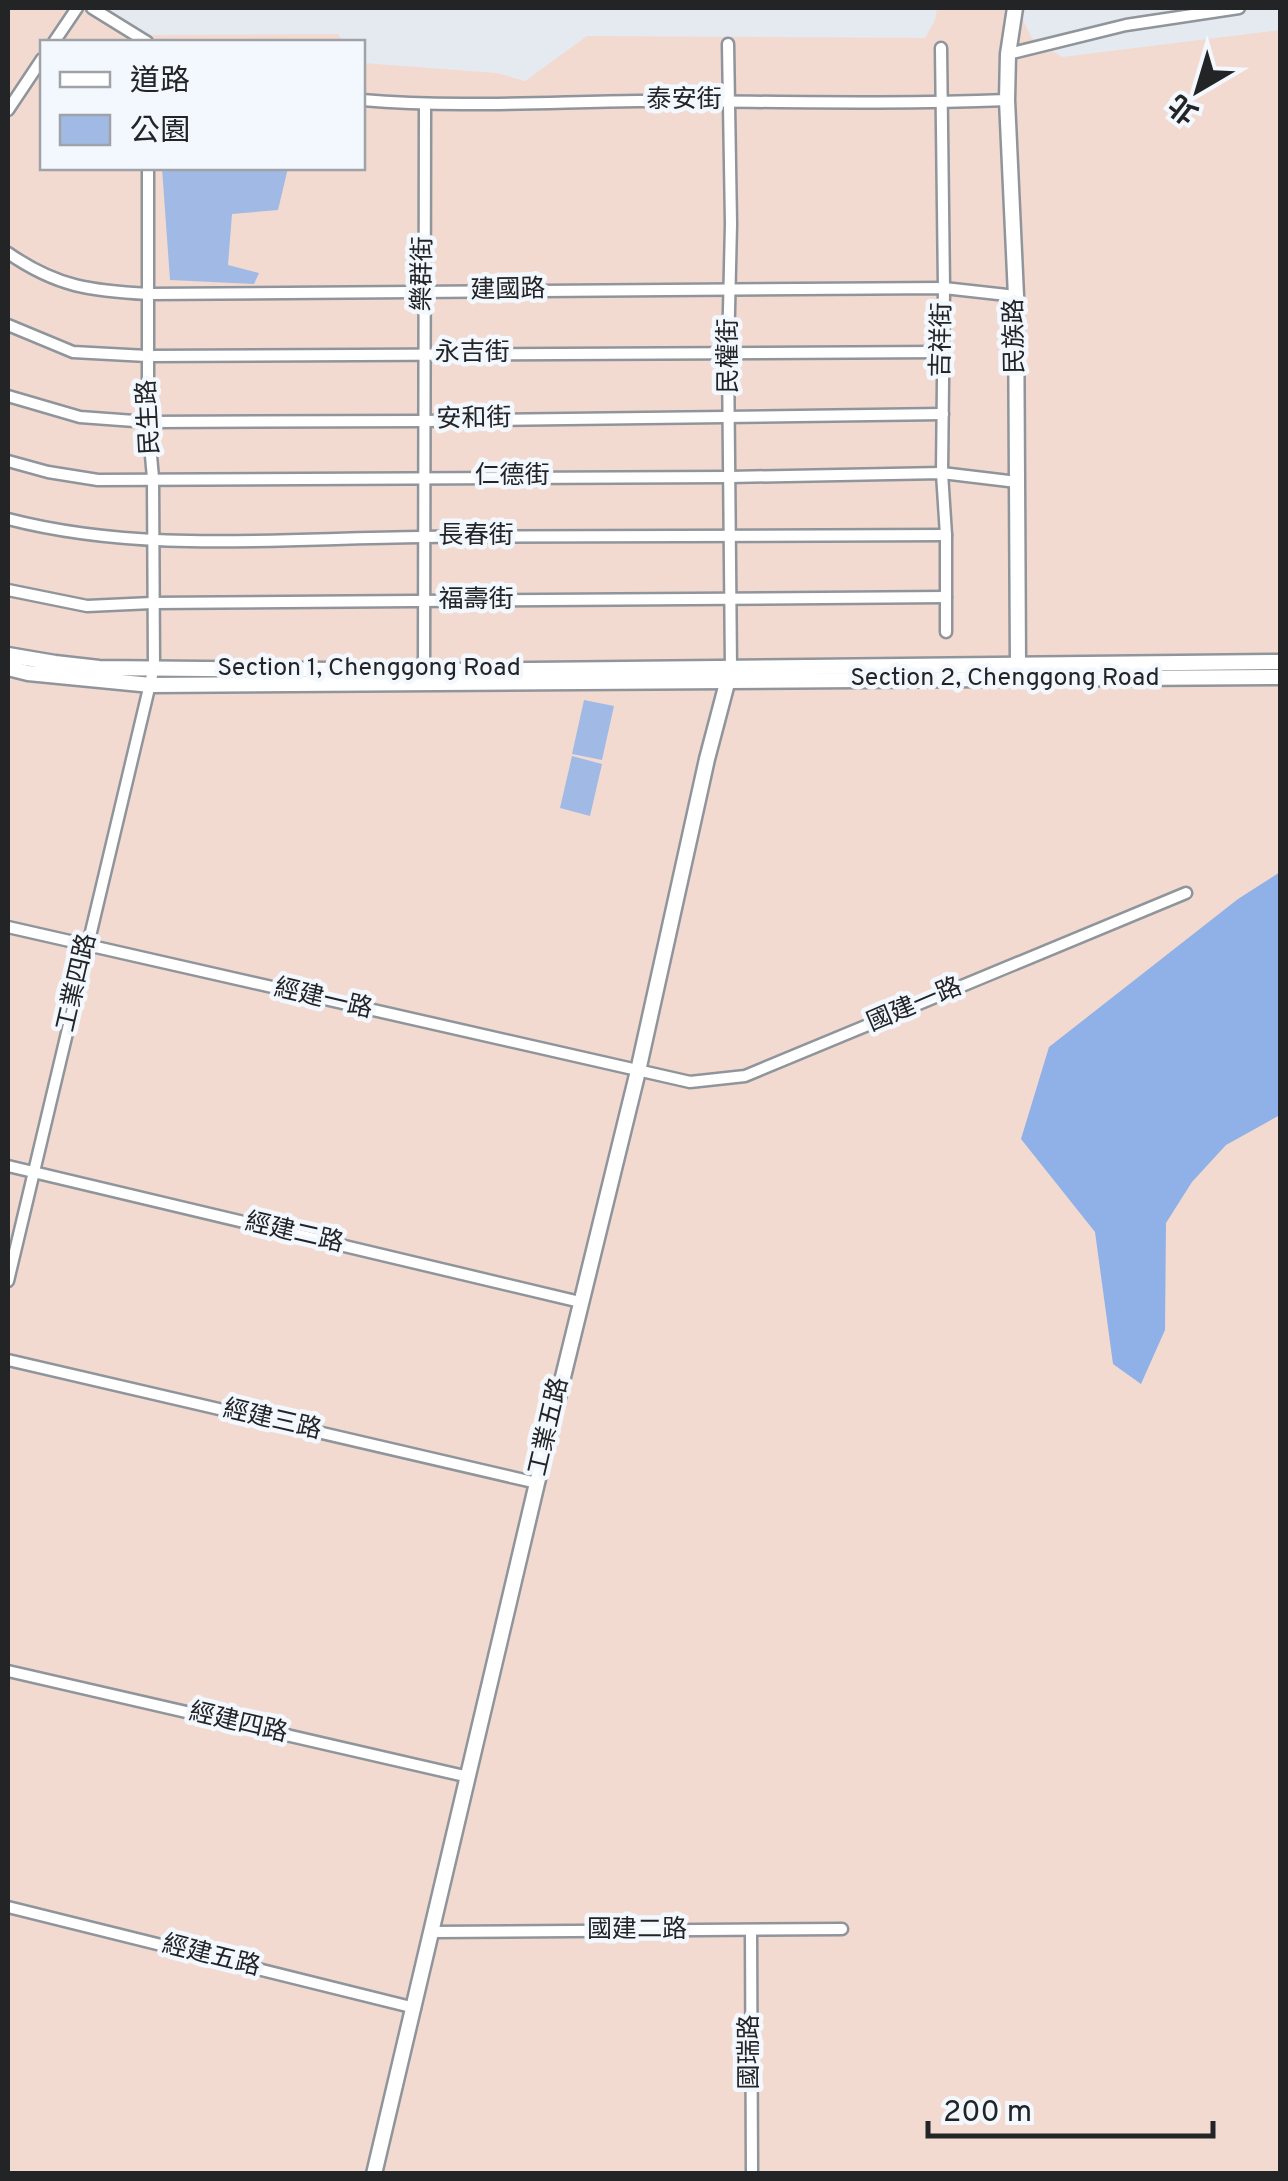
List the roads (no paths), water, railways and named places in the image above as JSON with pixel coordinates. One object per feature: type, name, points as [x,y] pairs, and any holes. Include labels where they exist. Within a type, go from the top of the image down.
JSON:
[{"type":"street","points":[[55,40],[78,8]]},
{"type":"street","points":[[92,8],[144,40]]},
{"type":"street","name":"民族路","points":[[1015,8],[1007,100],[1016,296],[1018,665]]},
{"type":"street","points":[[1008,54],[1126,25],[1239,8]]},
{"type":"street","name":"民權街","points":[[728,44],[730,674]]},
{"type":"street","name":"吉祥街","points":[[941,48],[946,632]]},
{"type":"street","points":[[8,110],[40,62]]},
{"type":"street","name":"泰安街","points":[[365,100],[425,104],[1007,100]]},
{"type":"street","name":"樂群街","points":[[424,677],[425,104]]},
{"type":"street","name":"民生路","points":[[148,170],[147,356],[153,478],[154,667]]},
{"type":"street","name":"建國路","points":[[8,253],[60,283],[100,292],[944,288],[1016,296]]},
{"type":"street","name":"永吉街","points":[[8,325],[73,352],[147,356],[943,352]]},
{"type":"street","name":"安和街","points":[[8,396],[80,417],[148,422],[943,414]]},
{"type":"street","name":"仁德街","points":[[8,461],[98,480],[942,472],[1017,482]]},
{"type":"street","name":"長春街","points":[[8,519],[88,536],[152,542],[946,535]]},
{"type":"street","name":"福壽街","points":[[8,590],[87,606],[946,597]]},
{"type":"street","name":"Section 1, Chenggong Road","points":[[8,654],[84,666],[424,677]]},
{"type":"street","name":"Section 2, Chenggong Road","points":[[730,674],[1280,662]]},
{"type":"street","points":[[1011,680],[1018,665]]},
{"type":"street","name":"工業四路","points":[[8,1281],[154,667]]},
{"type":"street","name":"Section 1, Chenggong Road","points":[[8,668],[151,685],[730,674]]},
{"type":"street","name":"Section 2, Chenggong Road","points":[[730,674],[1011,680],[1280,677]]},
{"type":"street","name":"工業五路","points":[[374,2174],[730,674]]},
{"type":"street","name":"國建一路","points":[[638,1072],[690,1082],[745,1076],[1186,893]]},
{"type":"street","name":"經建一路","points":[[8,927],[638,1072]]},
{"type":"street","name":"經建二路","points":[[8,1166],[580,1302]]},
{"type":"street","name":"經建三路","points":[[8,1360],[537,1483]]},
{"type":"street","name":"經建四路","points":[[8,1671],[469,1777]]},
{"type":"street","name":"經建五路","points":[[8,1906],[414,2008]]},
{"type":"street","name":"國建二路","points":[[432,1932],[842,1928]]},
{"type":"street","name":"國瑞路","points":[[750,1931],[752,2174]]}]
